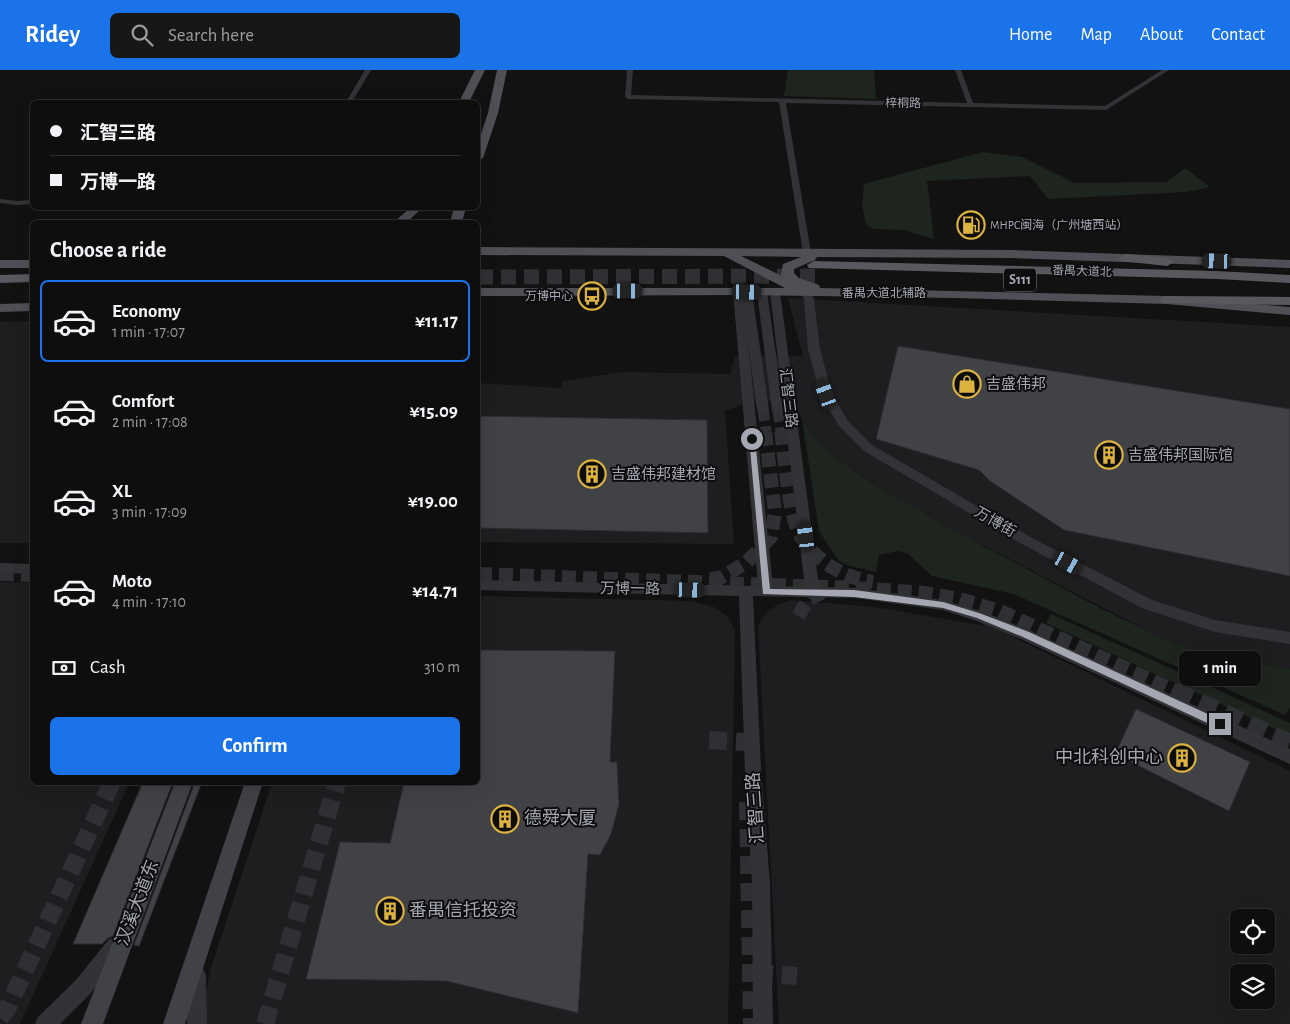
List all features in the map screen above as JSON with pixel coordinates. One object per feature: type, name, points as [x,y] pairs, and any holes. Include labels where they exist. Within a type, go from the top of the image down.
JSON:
[{"type":"highway","points":[[1126,258],[1290,273]]},
{"type":"highway","name":"番禺大道北","points":[[813,265],[1216,275],[1290,279]]},
{"type":"highway","name":"番禺大道北","points":[[813,265],[1290,289]]},
{"type":"highway","points":[[0,279],[30,278]]},
{"type":"highway","points":[[0,289],[30,289]]},
{"type":"highway","points":[[1167,300],[1290,301]]},
{"type":"main road","points":[[464,100],[480,70]]},
{"type":"main road","points":[[493,113],[502,70]]},
{"type":"main road","points":[[480,152],[493,113],[513,70]]},
{"type":"main road","points":[[463,100],[466,76]]},
{"type":"main road","points":[[402,220],[413,210]]},
{"type":"main road","points":[[480,246],[504,251]]},
{"type":"main road","points":[[480,251],[726,254],[813,265],[826,253]]},
{"type":"main road","points":[[832,293],[794,281],[787,274],[788,267],[826,253],[1012,254],[1290,264]]},
{"type":"main road","points":[[726,254],[806,293]]},
{"type":"main road","points":[[0,264],[30,264]]},
{"type":"main road","name":"番禺大道北辅路","points":[[480,292],[742,291],[955,294],[1167,300],[1290,311]]},
{"type":"main road","points":[[0,308],[30,307]]},
{"type":"main road","name":"汉溪大道东","points":[[92,1024],[183,785]]},
{"type":"main road","points":[[174,1024],[253,785]]},
{"type":"street","points":[[349,100],[368,70]]},
{"type":"street","name":"梓桐路","points":[[630,70],[628,97],[1106,108],[1166,70]]},
{"type":"street","points":[[958,70],[971,105]]},
{"type":"street","points":[[782,100],[813,265]]},
{"type":"street","points":[[0,201],[30,202]]},
{"type":"street","points":[[742,291],[763,410]]},
{"type":"street","points":[[742,291],[766,592]]},
{"type":"street","points":[[768,292],[778,412]]},
{"type":"street","name":"汇智三路","points":[[768,292],[813,592]]},
{"type":"street","name":"万博街","points":[[806,293],[809,299],[814,349],[826,394],[843,423],[868,448],[1027,541],[1146,604],[1215,626],[1290,638]]},
{"type":"street","points":[[0,568],[30,569]]},
{"type":"street","name":"万博一路","points":[[480,585],[854,593],[943,605],[979,616],[1078,658],[1290,757]]},
{"type":"street","name":"汇智三路","points":[[746,592],[761,884],[763,1024]]},
{"type":"street","points":[[45,1024],[85,987],[127,932]]},
{"type":"street","points":[[196,956],[194,999],[197,1024]]},
{"type":"shaded area","points":[[788,70],[874,70],[876,99],[784,96]]},
{"type":"shaded area","points":[[983,152],[1022,157],[1075,183],[1167,182],[1185,168],[1210,187],[1186,192],[1048,199],[1030,176],[927,181],[934,239],[904,230],[873,229],[866,224],[862,204],[864,184]]},
{"type":"shaded area","points":[[788,298],[1290,327],[1290,669],[1198,651],[1156,635],[959,533],[868,481],[822,448],[778,378],[782,400],[750,402],[725,411],[734,544],[480,542],[480,383],[561,388],[563,381],[623,372],[730,374],[735,357],[803,356]]},
{"type":"shaded area","points":[[30,321],[30,543],[0,543],[0,322]]},
{"type":"shaded area","points":[[802,419],[822,448],[868,481],[959,533],[1100,608],[1156,635],[1198,651],[1290,669],[1290,708],[1285,715],[1014,594],[932,576],[907,553],[898,551],[879,555],[876,572],[847,565],[839,561],[819,531]]},
{"type":"shaded area","points":[[0,582],[30,583],[30,785],[128,785],[20,1024],[0,1024]]},
{"type":"shaded area","points":[[480,596],[692,601],[714,607],[728,617],[735,630],[728,1024],[207,1024],[205,1000],[210,971],[271,785],[480,785]]},
{"type":"shaded area","points":[[791,600],[875,607],[993,627],[1290,771],[1290,1024],[779,1024],[758,625],[765,614],[777,605]]},
{"type":"shaded area","points":[[1051,614],[1290,723],[1290,736],[1046,623]]},
{"type":"building","name":"吉盛伟邦国际馆","points":[[898,346],[1290,409],[1290,576],[1064,530],[990,481],[979,470],[876,439]]},
{"type":"building","name":"吉盛伟邦建材馆","points":[[480,416],[707,420],[708,533],[480,528]]},
{"type":"building","name":"德舜大厦","points":[[480,650],[615,651],[610,762],[617,762],[619,804],[611,834],[600,855],[588,854],[578,1013],[446,981],[306,979],[340,842],[390,843],[403,785],[480,785]]},
{"type":"building","name":"中北科创中心","points":[[1136,709],[1250,762],[1229,811],[1115,754]]},
{"type":"building","points":[[142,785],[172,785],[113,936],[102,944],[73,944]]},
{"type":"building","points":[[194,785],[201,785],[139,946],[134,945]]},
{"type":"tunnel","points":[[480,277],[817,276]]},
{"type":"tunnel","points":[[763,410],[766,432]]},
{"type":"tunnel","points":[[778,411],[781,432]]},
{"type":"tunnel","points":[[710,579],[720,578],[746,563],[771,537],[775,512],[765,431]]},
{"type":"tunnel","points":[[781,431],[794,518],[803,540],[817,556],[834,568],[852,577],[873,582]]},
{"type":"tunnel","points":[[0,574],[30,575]]},
{"type":"tunnel","points":[[480,574],[854,588],[925,593],[959,599],[1000,611],[1178,692]]},
{"type":"tunnel","points":[[798,616],[810,598],[828,590]]},
{"type":"tunnel","points":[[1175,691],[1290,743]]},
{"type":"tunnel","points":[[709,740],[746,742]]},
{"type":"tunnel","points":[[0,1018],[7,1009],[111,785]]},
{"type":"tunnel","points":[[265,1024],[336,785]]},
{"type":"tunnel","points":[[748,802],[752,1024]]},
{"type":"tunnel","points":[[755,973],[797,976]]},
{"type":"place","name":"MHPC闽海（广州塘西站）","points":[[971,225]]},
{"type":"place","name":"万博中心","points":[[592,296]]},
{"type":"place","name":"吉盛伟邦","points":[[967,384]]},
{"type":"place","name":"吉盛伟邦国际馆","points":[[1109,455]]},
{"type":"place","name":"吉盛伟邦建材馆","points":[[592,474]]},
{"type":"place","name":"中北科创中心","points":[[1182,758]]},
{"type":"place","name":"德舜大厦","points":[[505,819]]},
{"type":"place","name":"番禺信托投资","points":[[390,911]]},
{"type":"route","points":[[752,439],[766,592],[854,593],[943,605],[979,616],[1026,635],[1220,724]]}]
